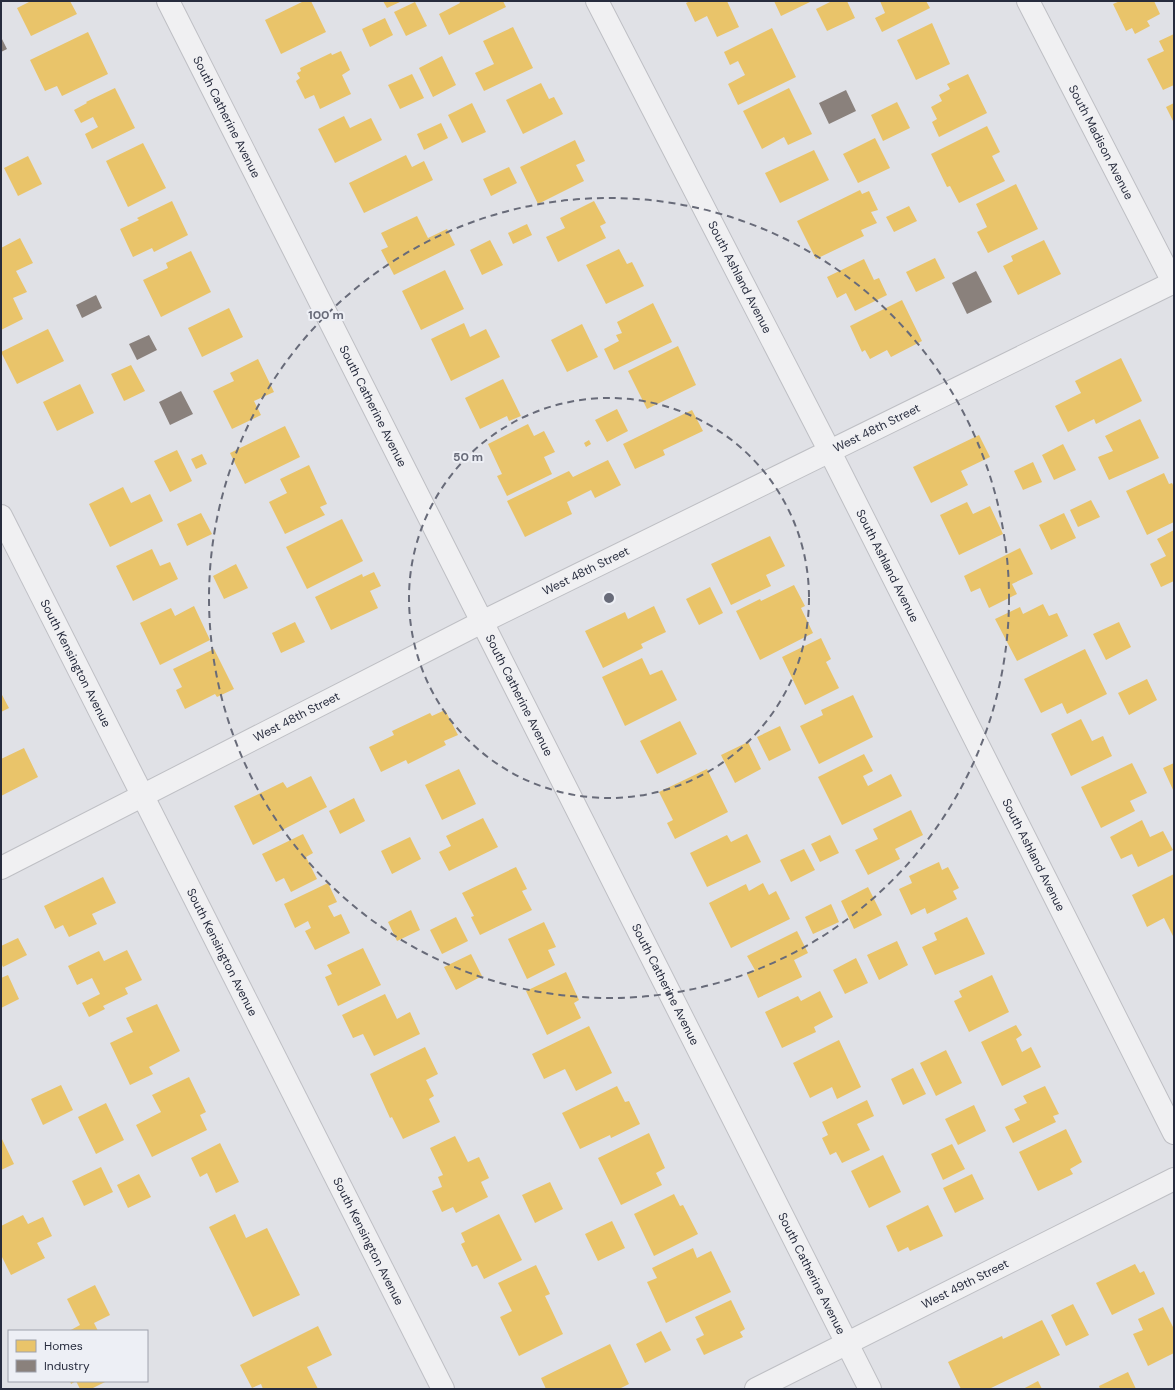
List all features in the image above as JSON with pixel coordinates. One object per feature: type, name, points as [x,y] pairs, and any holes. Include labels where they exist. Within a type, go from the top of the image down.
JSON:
[{"type":"street","name":"South Catherine Avenue","points":[[168,1],[870,1389]]},
{"type":"street","name":"South Ashland Avenue","points":[[597,1],[829,450],[1174,1132]]},
{"type":"street","name":"South Madison Avenue","points":[[1028,1],[1174,282]]},
{"type":"street","name":"West 48th Street","points":[[1,868],[482,622],[829,450],[1174,282]]},
{"type":"street","name":"South Kensington Avenue","points":[[1,516],[443,1389]]},
{"type":"street","name":"West 49th Street","points":[[756,1389],[1174,1179]]},
{"type":"building: Homes","points":[[31,1],[70,1],[77,14],[31,36],[17,8]]},
{"type":"building: Homes","points":[[304,1],[311,1],[326,32],[281,54],[265,20]]},
{"type":"building: Homes","points":[[383,1],[402,1],[387,8]]},
{"type":"building: Homes","points":[[459,1],[503,1],[506,7],[449,35],[439,14],[460,3]]},
{"type":"building: Homes","points":[[690,1],[727,1],[739,27],[717,37],[707,16],[695,22],[686,3]]},
{"type":"building: Homes","points":[[774,1],[809,1],[810,2],[781,16]]},
{"type":"building: Homes","points":[[832,1],[847,1],[855,18],[827,31],[816,9]]},
{"type":"building: Homes","points":[[880,1],[926,1],[930,8],[882,32],[875,18],[885,13]]},
{"type":"building: Homes","points":[[1120,1],[1154,1],[1160,14],[1147,21],[1150,26],[1135,34],[1132,28],[1126,31],[1113,4]]},
{"type":"building: Homes","points":[[415,2],[427,26],[406,36],[394,12]]},
{"type":"building: Homes","points":[[385,18],[393,35],[370,47],[362,29]]},
{"type":"building: Homes","points":[[932,23],[950,64],[916,80],[897,40]]},
{"type":"building: Homes","points":[[513,27],[533,68],[484,91],[475,73],[494,64],[483,41]]},
{"type":"building: Homes","points":[[772,28],[796,77],[738,105],[728,84],[745,75],[738,61],[730,65],[724,52]]},
{"type":"building: Homes","points":[[88,32],[108,74],[62,96],[57,86],[45,91],[30,60]]},
{"type":"building: Homes","points":[[1174,34],[1174,85],[1163,90],[1147,59],[1164,51],[1159,41]]},
{"type":"building: Homes","points":[[341,51],[350,70],[342,75],[351,94],[320,109],[314,95],[305,99],[296,81],[300,78],[297,73],[301,71],[300,68],[331,53],[332,55]]},
{"type":"building: Homes","points":[[442,56],[456,85],[433,97],[419,68]]},
{"type":"building: Homes","points":[[412,74],[424,98],[400,109],[388,85]]},
{"type":"building: Homes","points":[[968,74],[987,113],[939,137],[932,122],[937,119],[931,107],[942,101],[939,95],[950,89],[947,84]]},
{"type":"building: Homes","points":[[541,83],[549,99],[554,97],[563,114],[523,134],[506,100]]},
{"type":"building: Homes","points":[[115,88],[135,128],[92,149],[85,134],[98,127],[93,117],[81,123],[74,110],[87,103],[86,102]]},
{"type":"building: Homes","points":[[789,88],[812,134],[788,145],[784,137],[762,149],[743,111]]},
{"type":"building: Homes","points":[[897,102],[910,128],[883,141],[871,115]]},
{"type":"building: Homes","points":[[472,103],[486,132],[462,143],[448,115]]},
{"type":"building: Homes","points":[[1174,103],[1174,123],[1166,107]]},
{"type":"building: Homes","points":[[344,116],[350,128],[371,118],[382,140],[335,163],[318,129]]},
{"type":"building: Homes","points":[[441,123],[448,138],[424,150],[417,134]]},
{"type":"building: Homes","points":[[987,126],[1000,152],[992,156],[1005,181],[959,203],[950,186],[947,187],[931,154]]},
{"type":"building: Homes","points":[[875,138],[890,168],[858,183],[843,154]]},
{"type":"building: Homes","points":[[575,140],[585,161],[576,165],[584,181],[538,204],[520,167]]},
{"type":"building: Homes","points":[[143,143],[166,188],[128,207],[106,161]]},
{"type":"building: Homes","points":[[814,150],[829,180],[780,203],[765,173]]},
{"type":"building: Homes","points":[[406,155],[412,167],[424,161],[433,180],[364,213],[349,183]]},
{"type":"building: Homes","points":[[28,156],[42,184],[18,196],[4,168]]},
{"type":"building: Homes","points":[[509,167],[517,183],[491,196],[483,179]]},
{"type":"building: Homes","points":[[1016,184],[1038,229],[988,253],[977,232],[987,227],[976,204]]},
{"type":"building: Homes","points":[[860,190],[862,194],[869,191],[878,210],[871,212],[877,223],[861,230],[864,236],[816,259],[797,221]]},
{"type":"building: Homes","points":[[172,201],[188,235],[154,252],[152,248],[133,257],[120,229],[139,220],[137,218]]},
{"type":"building: Homes","points":[[594,201],[606,223],[600,226],[606,238],[558,262],[546,237],[565,228],[560,218]]},
{"type":"building: Homes","points":[[909,206],[917,221],[894,232],[886,217]]},
{"type":"building: Homes","points":[[417,216],[428,238],[447,229],[455,245],[394,275],[381,250],[388,247],[381,233]]},
{"type":"building: Homes","points":[[527,224],[532,235],[513,244],[508,233]]},
{"type":"building: Homes","points":[[20,238],[33,263],[16,271],[27,292],[13,298],[23,319],[1,330],[1,248]]},
{"type":"building: Homes","points":[[490,240],[503,265],[482,275],[470,250]]},
{"type":"building: Homes","points":[[1044,240],[1061,274],[1018,295],[1003,266],[1013,261],[1011,256]]},
{"type":"building: Homes","points":[[619,249],[627,264],[632,262],[644,286],[606,304],[586,265]]},
{"type":"building: Homes","points":[[191,251],[211,292],[161,317],[143,280],[168,268],[166,263]]},
{"type":"building: Homes","points":[[935,258],[945,278],[916,292],[906,272]]},
{"type":"building: Homes","points":[[864,259],[874,280],[879,278],[887,295],[855,311],[846,293],[837,298],[827,277]]},
{"type":"building: Homes","points":[[445,270],[464,309],[421,330],[402,291]]},
{"type":"building: Homes","points":[[902,300],[922,341],[891,357],[887,350],[870,359],[865,350],[862,352],[850,326]]},
{"type":"building: Homes","points":[[653,303],[672,342],[614,370],[604,349],[619,341],[616,335],[622,333],[617,322]]},
{"type":"building: Homes","points":[[229,308],[243,337],[202,357],[188,328]]},
{"type":"building: Homes","points":[[464,323],[470,337],[486,329],[500,357],[451,381],[431,339]]},
{"type":"building: Homes","points":[[582,324],[598,357],[567,372],[551,340]]},
{"type":"building: Homes","points":[[48,329],[64,361],[17,384],[1,352]]},
{"type":"building: Homes","points":[[678,346],[696,385],[647,409],[628,371]]},
{"type":"building: Homes","points":[[1121,358],[1142,401],[1096,424],[1094,419],[1068,432],[1055,406],[1081,393],[1075,381]]},
{"type":"building: Homes","points":[[258,359],[274,392],[254,401],[261,415],[232,429],[213,391],[234,381],[230,373]]},
{"type":"building: Homes","points":[[131,365],[145,391],[124,401],[111,374]]},
{"type":"building: Homes","points":[[503,379],[521,416],[509,421],[507,416],[480,429],[465,398]]},
{"type":"building: Homes","points":[[80,384],[94,413],[57,431],[43,402]]},
{"type":"building: Homes","points":[[617,409],[628,431],[607,442],[595,420]]},
{"type":"building: Homes","points":[[692,410],[703,431],[663,450],[665,455],[635,469],[623,444]]},
{"type":"building: Homes","points":[[1140,419],[1159,458],[1109,480],[1098,457],[1113,451],[1105,436]]},
{"type":"building: Homes","points":[[528,424],[534,436],[544,431],[555,452],[544,457],[552,474],[507,496],[497,476],[502,474],[488,444]]},
{"type":"building: Homes","points":[[285,426],[300,457],[245,484],[230,453]]},
{"type":"building: Homes","points":[[979,435],[990,457],[961,471],[968,485],[931,503],[913,467]]},
{"type":"building: Homes","points":[[589,440],[591,444],[586,447],[584,443]]},
{"type":"building: Homes","points":[[1063,444],[1076,470],[1054,480],[1042,455]]},
{"type":"building: Homes","points":[[177,450],[192,481],[170,492],[154,461]]},
{"type":"building: Homes","points":[[202,454],[207,464],[196,469],[191,459]]},
{"type":"building: Homes","points":[[608,460],[621,485],[595,498],[591,490],[567,502],[572,514],[525,537],[507,501],[569,471],[573,477]]},
{"type":"building: Homes","points":[[1033,462],[1042,482],[1023,490],[1014,471]]},
{"type":"building: Homes","points":[[309,465],[327,504],[320,507],[325,515],[285,534],[269,502],[287,493],[280,479]]},
{"type":"building: Homes","points":[[1164,473],[1169,484],[1172,483],[1174,487],[1174,522],[1147,535],[1126,491]]},
{"type":"building: Homes","points":[[123,487],[131,503],[150,494],[163,521],[110,547],[89,504]]},
{"type":"building: Homes","points":[[1091,500],[1100,517],[1078,527],[1070,510]]},
{"type":"building: Homes","points":[[967,502],[973,514],[990,506],[1003,534],[959,555],[940,515]]},
{"type":"building: Homes","points":[[201,513],[212,534],[187,546],[177,524]]},
{"type":"building: Homes","points":[[1064,513],[1076,538],[1051,550],[1039,525]]},
{"type":"building: Homes","points":[[342,519],[363,561],[307,589],[286,547]]},
{"type":"building: Homes","points":[[1174,530],[1174,581],[1161,587],[1150,564],[1166,556],[1157,539]]},
{"type":"building: Homes","points":[[770,536],[785,566],[766,575],[771,586],[731,605],[711,564]]},
{"type":"building: Homes","points":[[1020,548],[1033,574],[1012,584],[1017,594],[989,608],[980,588],[971,592],[964,576]]},
{"type":"building: Homes","points":[[152,549],[160,566],[170,562],[178,579],[133,601],[116,566]]},
{"type":"building: Homes","points":[[236,564],[248,588],[224,599],[213,576]]},
{"type":"building: Homes","points":[[374,572],[381,586],[370,591],[378,608],[331,630],[315,597],[362,574],[363,577]]},
{"type":"building: Homes","points":[[794,585],[805,606],[801,608],[813,633],[760,660],[736,611]]},
{"type":"building: Homes","points":[[710,587],[723,613],[699,625],[686,599]]},
{"type":"building: Homes","points":[[1043,604],[1049,616],[1057,613],[1068,636],[1017,661],[995,619],[1020,607],[1023,614]]},
{"type":"building: Homes","points":[[194,606],[210,640],[160,665],[140,623],[171,608],[175,616]]},
{"type":"building: Homes","points":[[654,606],[666,632],[641,644],[643,648],[603,668],[585,631],[625,612],[628,619]]},
{"type":"building: Homes","points":[[295,622],[305,642],[281,653],[272,633]]},
{"type":"building: Homes","points":[[1119,622],[1131,647],[1106,660],[1093,634]]},
{"type":"building: Homes","points":[[821,638],[831,659],[826,662],[839,688],[805,705],[782,657]]},
{"type":"building: Homes","points":[[214,649],[234,689],[217,697],[215,694],[185,709],[176,690],[182,687],[173,669]]},
{"type":"building: Homes","points":[[1085,649],[1107,694],[1067,714],[1062,703],[1041,713],[1024,679]]},
{"type":"building: Homes","points":[[642,658],[650,675],[662,670],[677,700],[625,726],[602,677]]},
{"type":"building: Homes","points":[[1147,679],[1157,700],[1129,715],[1118,693]]},
{"type":"building: Homes","points":[[1,693],[9,708],[1,712]]},
{"type":"building: Homes","points":[[853,695],[873,737],[819,764],[800,726],[823,715],[821,710]]},
{"type":"building: Homes","points":[[445,710],[458,735],[444,741],[446,745],[408,764],[406,760],[381,772],[369,747],[394,735],[392,731],[430,713],[432,716]]},
{"type":"building: Homes","points":[[1081,719],[1092,741],[1103,736],[1112,756],[1071,776],[1051,734]]},
{"type":"building: Homes","points":[[680,721],[697,754],[657,774],[640,741]]},
{"type":"building: Homes","points":[[780,726],[791,750],[769,761],[757,737]]},
{"type":"building: Homes","points":[[748,742],[761,769],[735,783],[721,755]]},
{"type":"building: Homes","points":[[24,748],[38,777],[1,796],[1,759]]},
{"type":"building: Homes","points":[[864,754],[873,771],[863,776],[868,786],[891,774],[902,796],[842,825],[818,777]]},
{"type":"building: Homes","points":[[1132,763],[1147,793],[1130,801],[1135,811],[1101,828],[1081,787]]},
{"type":"building: Homes","points":[[1174,763],[1174,792],[1163,768]]},
{"type":"building: Homes","points":[[459,769],[476,804],[442,820],[425,785]]},
{"type":"building: Homes","points":[[707,769],[728,812],[675,839],[667,823],[673,820],[659,792]]},
{"type":"building: Homes","points":[[311,776],[327,807],[253,845],[234,806],[283,782],[287,788]]},
{"type":"building: Homes","points":[[354,798],[365,821],[340,834],[329,811]]},
{"type":"building: Homes","points":[[911,810],[923,835],[895,849],[900,859],[868,875],[855,850],[878,839],[873,829]]},
{"type":"building: Homes","points":[[483,818],[498,847],[449,871],[439,852],[451,846],[446,836]]},
{"type":"building: Homes","points":[[1142,820],[1150,837],[1163,831],[1173,850],[1138,867],[1132,854],[1121,859],[1110,837]]},
{"type":"building: Homes","points":[[303,834],[313,853],[306,857],[317,879],[291,892],[284,878],[276,882],[262,854]]},
{"type":"building: Homes","points":[[747,834],[761,862],[707,887],[690,853],[727,835],[731,842]]},
{"type":"building: Homes","points":[[830,835],[839,853],[820,862],[811,844]]},
{"type":"building: Homes","points":[[410,837],[421,859],[392,874],[381,851]]},
{"type":"building: Homes","points":[[804,849],[815,870],[791,882],[780,860]]},
{"type":"building: Homes","points":[[939,862],[942,870],[948,867],[959,888],[953,891],[957,899],[927,914],[925,908],[911,915],[899,889],[912,883],[909,876]]},
{"type":"building: Homes","points":[[516,867],[527,889],[522,891],[532,910],[480,935],[471,917],[474,916],[462,893]]},
{"type":"building: Homes","points":[[1174,874],[1174,938],[1164,918],[1147,927],[1132,895]]},
{"type":"building: Homes","points":[[103,877],[116,903],[92,914],[97,924],[69,937],[63,925],[55,929],[44,906]]},
{"type":"building: Homes","points":[[328,883],[337,902],[328,906],[334,917],[341,914],[350,933],[315,950],[305,931],[311,928],[308,921],[295,928],[284,904]]},
{"type":"building: Homes","points":[[763,883],[769,895],[776,891],[790,919],[731,948],[709,903],[746,884],[749,891]]},
{"type":"building: Homes","points":[[868,887],[882,915],[854,929],[841,901]]},
{"type":"building: Homes","points":[[831,904],[839,922],[813,934],[805,917]]},
{"type":"building: Homes","points":[[411,910],[420,930],[397,941],[388,922]]},
{"type":"building: Homes","points":[[456,917],[468,941],[442,954],[430,930]]},
{"type":"building: Homes","points":[[967,917],[985,954],[935,975],[922,947],[937,940],[934,933]]},
{"type":"building: Homes","points":[[544,922],[556,947],[548,950],[555,965],[527,979],[508,939]]},
{"type":"building: Homes","points":[[797,931],[808,953],[794,960],[802,977],[758,998],[747,974],[755,970],[747,956]]},
{"type":"building: Homes","points":[[18,938],[27,955],[3,967],[1,963],[1,946]]},
{"type":"building: Homes","points":[[897,941],[908,965],[879,980],[867,955]]},
{"type":"building: Homes","points":[[363,948],[381,985],[338,1006],[325,977],[332,974],[327,965]]},
{"type":"building: Homes","points":[[127,950],[142,980],[125,988],[128,994],[103,1006],[105,1009],[89,1017],[82,1003],[100,994],[92,978],[77,985],[68,966],[99,951],[104,961]]},
{"type":"building: Homes","points":[[471,954],[482,976],[456,990],[444,967]]},
{"type":"building: Homes","points":[[856,958],[868,983],[845,994],[833,970]]},
{"type":"building: Homes","points":[[566,972],[579,1000],[574,1003],[581,1018],[547,1035],[526,991]]},
{"type":"building: Homes","points":[[8,975],[19,999],[1,1008],[1,978]]},
{"type":"building: Homes","points":[[992,975],[1009,1012],[969,1032],[954,1001],[962,997],[959,991]]},
{"type":"building: Homes","points":[[820,991],[833,1017],[814,1027],[816,1032],[782,1048],[765,1012],[798,996],[801,1001]]},
{"type":"building: Homes","points":[[385,994],[397,1019],[410,1012],[420,1034],[374,1056],[363,1034],[353,1038],[342,1015]]},
{"type":"building: Homes","points":[[157,1004],[180,1051],[149,1067],[153,1074],[130,1085],[110,1043],[133,1032],[126,1018]]},
{"type":"building: Homes","points":[[1016,1025],[1022,1035],[1016,1039],[1022,1052],[1031,1047],[1041,1067],[1002,1086],[981,1042]]},
{"type":"building: Homes","points":[[589,1026],[612,1073],[576,1091],[565,1069],[544,1079],[532,1054]]},
{"type":"building: Homes","points":[[839,1040],[861,1087],[837,1099],[832,1087],[810,1098],[793,1063]]},
{"type":"building: Homes","points":[[425,1047],[438,1074],[426,1080],[434,1096],[429,1099],[440,1122],[403,1139],[392,1117],[390,1118],[370,1074]]},
{"type":"building: Homes","points":[[946,1050],[962,1083],[936,1096],[920,1063]]},
{"type":"building: Homes","points":[[913,1068],[926,1094],[903,1105],[891,1079]]},
{"type":"building: Homes","points":[[189,1077],[206,1112],[200,1115],[207,1130],[152,1157],[136,1125],[161,1112],[152,1095]]},
{"type":"building: Homes","points":[[61,1085],[73,1110],[43,1125],[31,1099]]},
{"type":"building: Homes","points":[[617,1086],[625,1102],[629,1101],[640,1124],[611,1138],[610,1135],[580,1149],[562,1113]]},
{"type":"building: Homes","points":[[1045,1086],[1059,1114],[1053,1116],[1056,1122],[1013,1143],[1005,1127],[1020,1120],[1014,1109],[1027,1103],[1023,1096]]},
{"type":"building: Homes","points":[[867,1100],[874,1116],[857,1124],[870,1150],[842,1163],[836,1152],[830,1155],[822,1138],[828,1135],[822,1122]]},
{"type":"building: Homes","points":[[106,1103],[124,1140],[96,1154],[78,1117]]},
{"type":"building: Homes","points":[[974,1105],[986,1131],[958,1145],[945,1119]]},
{"type":"building: Homes","points":[[1066,1129],[1082,1162],[1070,1169],[1073,1174],[1038,1191],[1019,1152]]},
{"type":"building: Homes","points":[[649,1133],[665,1168],[656,1173],[662,1185],[621,1205],[598,1158]]},
{"type":"building: Homes","points":[[455,1136],[468,1162],[479,1157],[489,1178],[481,1182],[488,1197],[456,1213],[453,1207],[442,1212],[432,1191],[442,1187],[438,1177],[443,1175],[430,1148]]},
{"type":"building: Homes","points":[[1,1137],[14,1164],[1,1170]]},
{"type":"building: Homes","points":[[220,1143],[239,1182],[216,1193],[207,1173],[200,1177],[191,1158]]},
{"type":"building: Homes","points":[[952,1144],[965,1169],[943,1180],[931,1154]]},
{"type":"building: Homes","points":[[883,1155],[901,1192],[869,1208],[851,1171]]},
{"type":"building: Homes","points":[[101,1167],[113,1192],[84,1206],[72,1181]]},
{"type":"building: Homes","points":[[139,1174],[151,1197],[128,1208],[117,1185]]},
{"type":"building: Homes","points":[[972,1174],[984,1199],[955,1213],[943,1188]]},
{"type":"building: Homes","points":[[550,1182],[563,1209],[535,1223],[522,1195]]},
{"type":"building: Homes","points":[[674,1194],[680,1206],[683,1205],[698,1234],[654,1256],[634,1214]]},
{"type":"building: Homes","points":[[928,1205],[943,1236],[910,1251],[908,1247],[898,1252],[886,1226]]},
{"type":"building: Homes","points":[[235,1214],[246,1238],[267,1228],[300,1295],[253,1317],[209,1227]]},
{"type":"building: Homes","points":[[499,1214],[522,1260],[484,1279],[477,1265],[472,1267],[461,1244],[465,1242],[461,1233]]},
{"type":"building: Homes","points":[[23,1215],[28,1224],[43,1217],[52,1236],[37,1243],[45,1258],[11,1275],[1,1255],[1,1226]]},
{"type":"building: Homes","points":[[612,1221],[625,1248],[598,1261],[585,1234]]},
{"type":"building: Homes","points":[[693,1248],[697,1258],[711,1251],[731,1292],[666,1323],[647,1282],[657,1278],[652,1268]]},
{"type":"building: Homes","points":[[1135,1264],[1140,1273],[1144,1271],[1155,1294],[1112,1315],[1096,1283]]},
{"type":"building: Homes","points":[[536,1265],[550,1294],[545,1296],[563,1334],[519,1356],[500,1317],[512,1311],[498,1283]]},
{"type":"building: Homes","points":[[95,1285],[110,1315],[94,1323],[98,1330],[71,1330],[80,1325],[67,1299]]},
{"type":"building: Homes","points":[[731,1300],[745,1329],[740,1332],[743,1337],[704,1355],[696,1339],[704,1335],[695,1317]]},
{"type":"building: Homes","points":[[1073,1304],[1089,1335],[1066,1346],[1051,1315]]},
{"type":"building: Homes","points":[[1163,1307],[1174,1329],[1174,1353],[1148,1366],[1133,1334],[1143,1330],[1138,1319]]},
{"type":"building: Homes","points":[[1042,1320],[1060,1355],[989,1389],[961,1389],[948,1362],[1002,1336],[1003,1339]]},
{"type":"building: Homes","points":[[318,1326],[332,1355],[307,1367],[318,1389],[263,1389],[261,1384],[252,1388],[240,1365]]},
{"type":"building: Homes","points":[[661,1331],[671,1350],[645,1363],[636,1344]]},
{"type":"building: Homes","points":[[610,1344],[629,1384],[619,1389],[546,1389],[541,1378]]},
{"type":"building: Homes","points":[[1128,1372],[1136,1389],[1100,1389],[1099,1386]]},
{"type":"building: Homes","points":[[1038,1381],[1042,1389],[1023,1389]]},
{"type":"building: Homes","points":[[76,1382],[105,1382],[91,1389],[80,1389]]},
{"type":"building: Industry","points":[[1,37],[7,49],[1,52]]},
{"type":"building: Industry","points":[[846,90],[856,111],[829,124],[819,103]]},
{"type":"building: Industry","points":[[976,271],[992,302],[967,314],[952,283]]},
{"type":"building: Industry","points":[[96,295],[102,308],[82,318],[76,305]]},
{"type":"building: Industry","points":[[149,335],[157,350],[137,360],[129,344]]},
{"type":"building: Industry","points":[[181,391],[193,414],[170,425],[159,402]]}]
